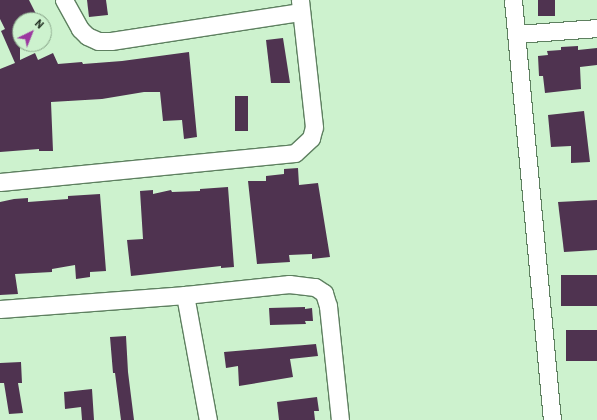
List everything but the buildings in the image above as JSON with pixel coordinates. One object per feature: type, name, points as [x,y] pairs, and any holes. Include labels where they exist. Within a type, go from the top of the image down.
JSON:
[{"type":"street","points":[[0,182],[295,153],[311,138],[314,127],[301,6],[111,41],[98,41],[87,36],[80,29],[64,0]]},
{"type":"street","points":[[513,0],[552,420]]},
{"type":"street","points":[[516,34],[597,28]]},
{"type":"street","points":[[0,309],[185,295],[289,284],[315,287],[324,293],[328,306],[340,420]]},
{"type":"street","points":[[185,295],[208,420]]}]
